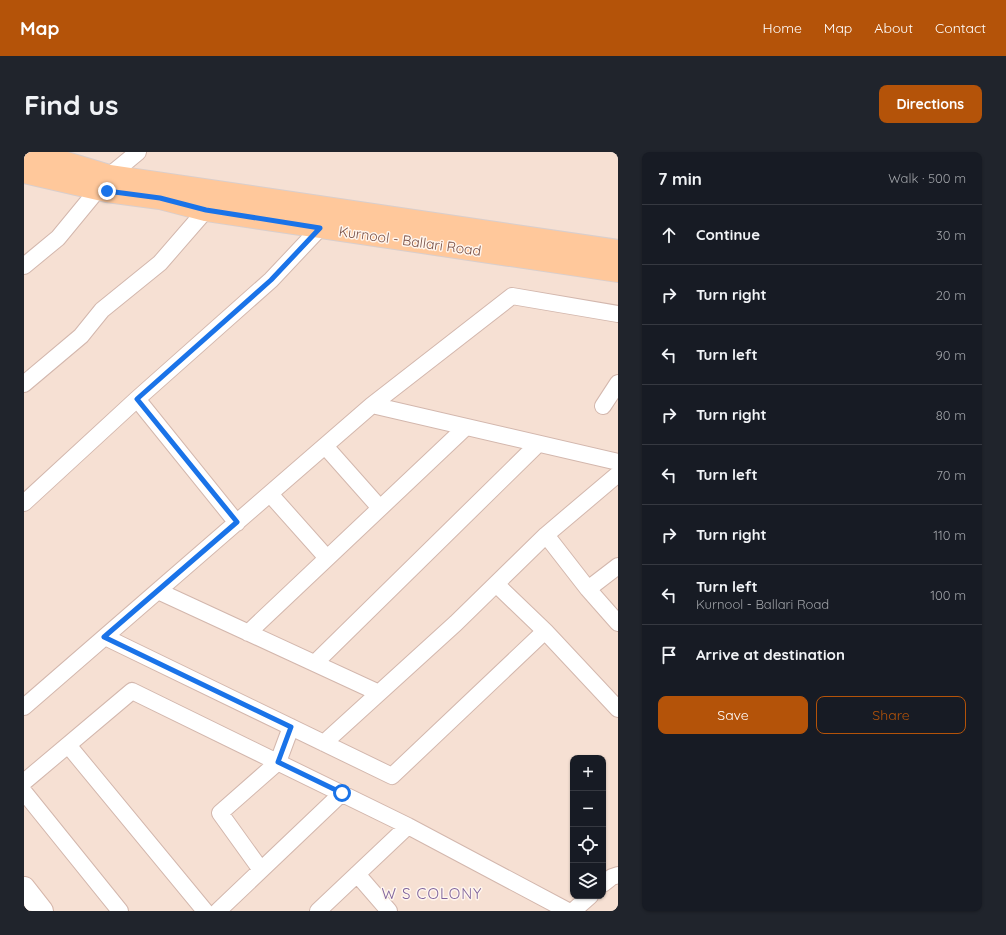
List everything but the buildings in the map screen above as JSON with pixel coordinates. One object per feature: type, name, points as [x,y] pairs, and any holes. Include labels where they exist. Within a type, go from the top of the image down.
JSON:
[{"type":"main road","name":"Kurnool - Ballari Road","points":[[30,152],[105,185],[206,210],[618,271]]},
{"type":"main road","points":[[24,172],[105,185],[618,251]]},
{"type":"main road","points":[[24,888],[42,911]]},
{"type":"street","points":[[24,266],[58,238],[105,185],[138,152]]},
{"type":"street","points":[[24,384],[80,336],[102,310],[160,263],[206,210]]},
{"type":"street","points":[[24,502],[271,280],[320,228]]},
{"type":"street","points":[[24,707],[372,405],[512,296],[618,314]]},
{"type":"street","points":[[603,406],[618,383]]},
{"type":"street","points":[[137,399],[237,522]]},
{"type":"street","points":[[372,405],[618,462]]},
{"type":"street","points":[[248,633],[466,427]]},
{"type":"street","points":[[315,663],[538,444]]},
{"type":"street","points":[[325,446],[380,508]]},
{"type":"street","points":[[324,743],[496,584],[546,535],[618,474]]},
{"type":"street","points":[[270,494],[327,558]]},
{"type":"street","points":[[546,535],[588,589],[618,623]]},
{"type":"street","points":[[588,589],[618,566]]},
{"type":"street","points":[[496,584],[545,631],[618,709]]},
{"type":"street","points":[[158,591],[379,693]]},
{"type":"street","points":[[104,637],[392,776],[545,631]]},
{"type":"street","points":[[24,782],[132,691],[408,826],[568,911]]},
{"type":"street","points":[[261,870],[220,813],[278,762],[291,727]]},
{"type":"street","points":[[68,745],[206,911]]},
{"type":"street","points":[[24,792],[120,911]]},
{"type":"street","points":[[218,911],[342,793]]},
{"type":"street","points":[[318,911],[408,826]]},
{"type":"street","points":[[357,874],[389,911]]},
{"type":"street","points":[[606,881],[612,876],[618,875]]},
{"type":"street","points":[[573,911],[587,899]]},
{"type":"street","points":[[590,899],[591,911]]},
{"type":"shaded area","points":[[24,152],[618,152],[618,911],[24,911]]},
{"type":"district","name":"W S COLONY","points":[[432,894]]},
{"type":"route","points":[[107,191],[160,198],[206,210],[320,228],[271,280],[137,399],[237,522],[104,637],[291,727],[278,762],[342,793]]}]
